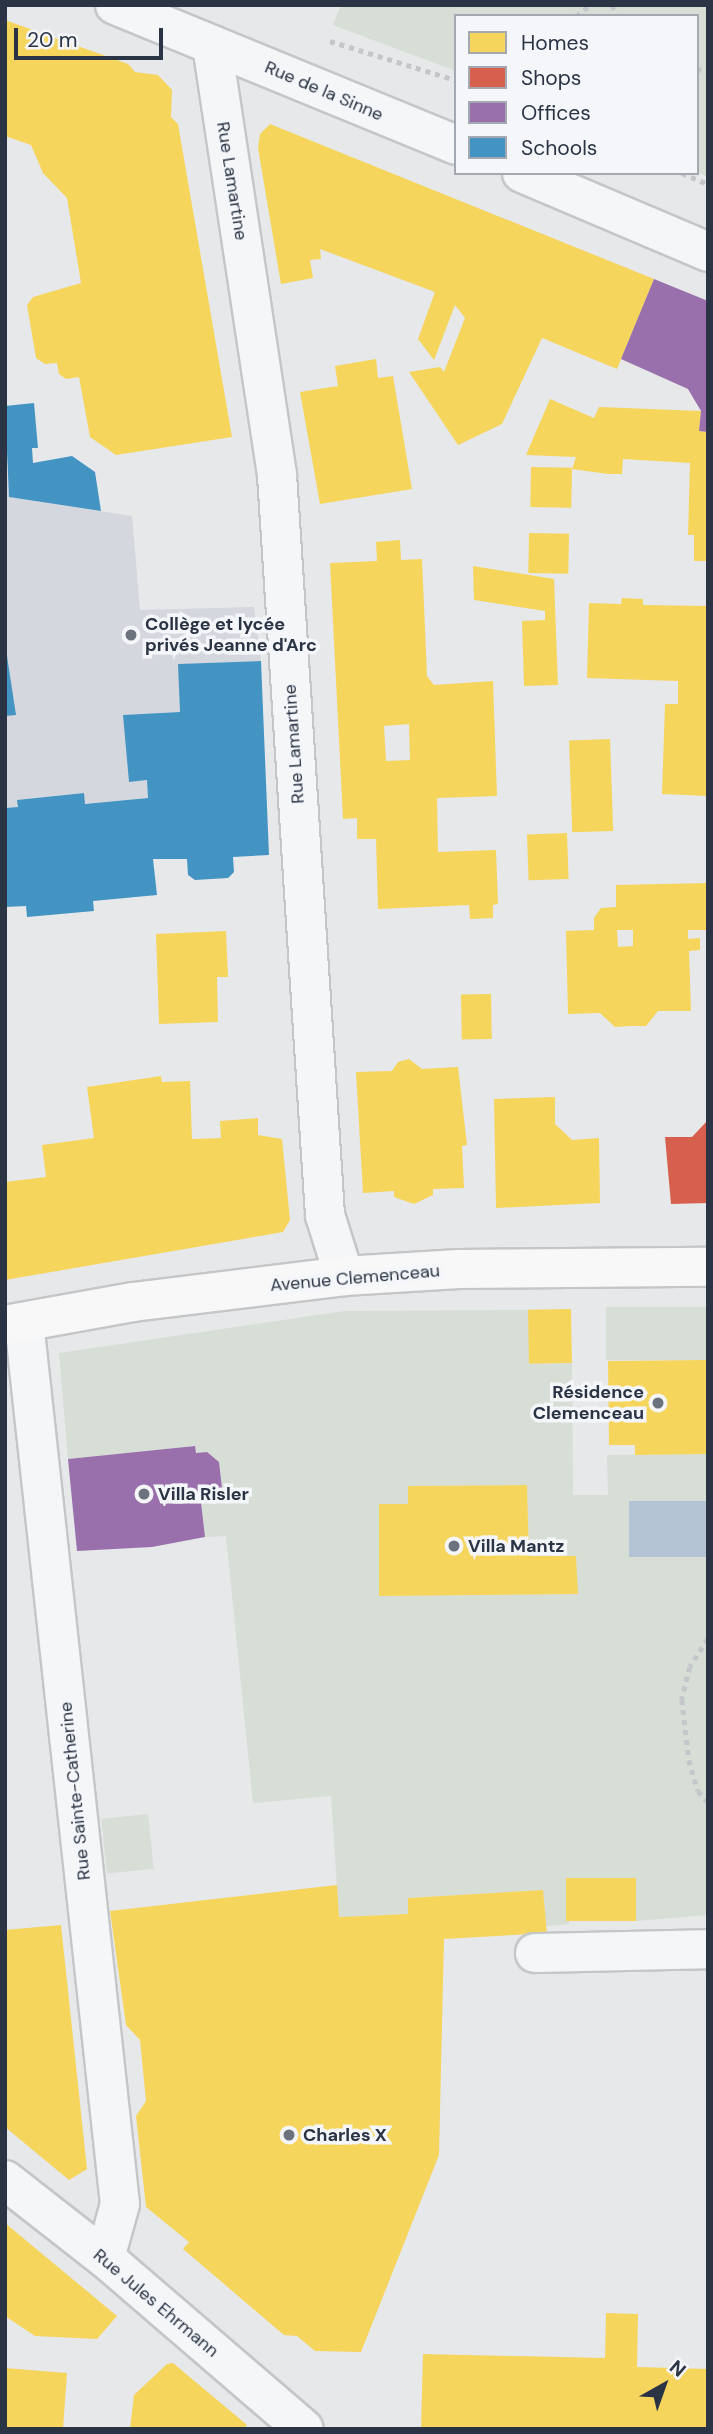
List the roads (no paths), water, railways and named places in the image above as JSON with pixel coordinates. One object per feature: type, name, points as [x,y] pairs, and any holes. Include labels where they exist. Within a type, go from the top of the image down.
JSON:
[{"type":"street","name":"Rue de la Sinne","points":[[115,5],[162,13],[212,45],[454,144]]},
{"type":"street","name":"Rue Lamartine","points":[[212,45],[277,475],[325,1215],[344,1276]]},
{"type":"street","points":[[527,175],[708,252]]},
{"type":"street","name":"Avenue Clemenceau","points":[[15,1323],[134,1302],[344,1276],[459,1269],[708,1267]]},
{"type":"street","name":"Rue Sainte-Catherine","points":[[15,1323],[120,2204],[105,2258]]},
{"type":"street","points":[[535,1953],[708,1949]]},
{"type":"street","name":"Rue Jules Ehrmann","points":[[5,2180],[105,2258],[304,2429]]},
{"type":"water","points":[[629,1501],[708,1501],[708,1557],[629,1557]]},
{"type":"place","name":"Collège et lycée privés Jeanne d'Arc","points":[[131,635]]},
{"type":"place","name":"Résidence Clemenceau","points":[[658,1403]]},
{"type":"place","name":"Villa Risler","points":[[144,1494]]},
{"type":"place","name":"Villa Mantz","points":[[454,1546]]},
{"type":"place","name":"Charles X","points":[[289,2135]]}]
